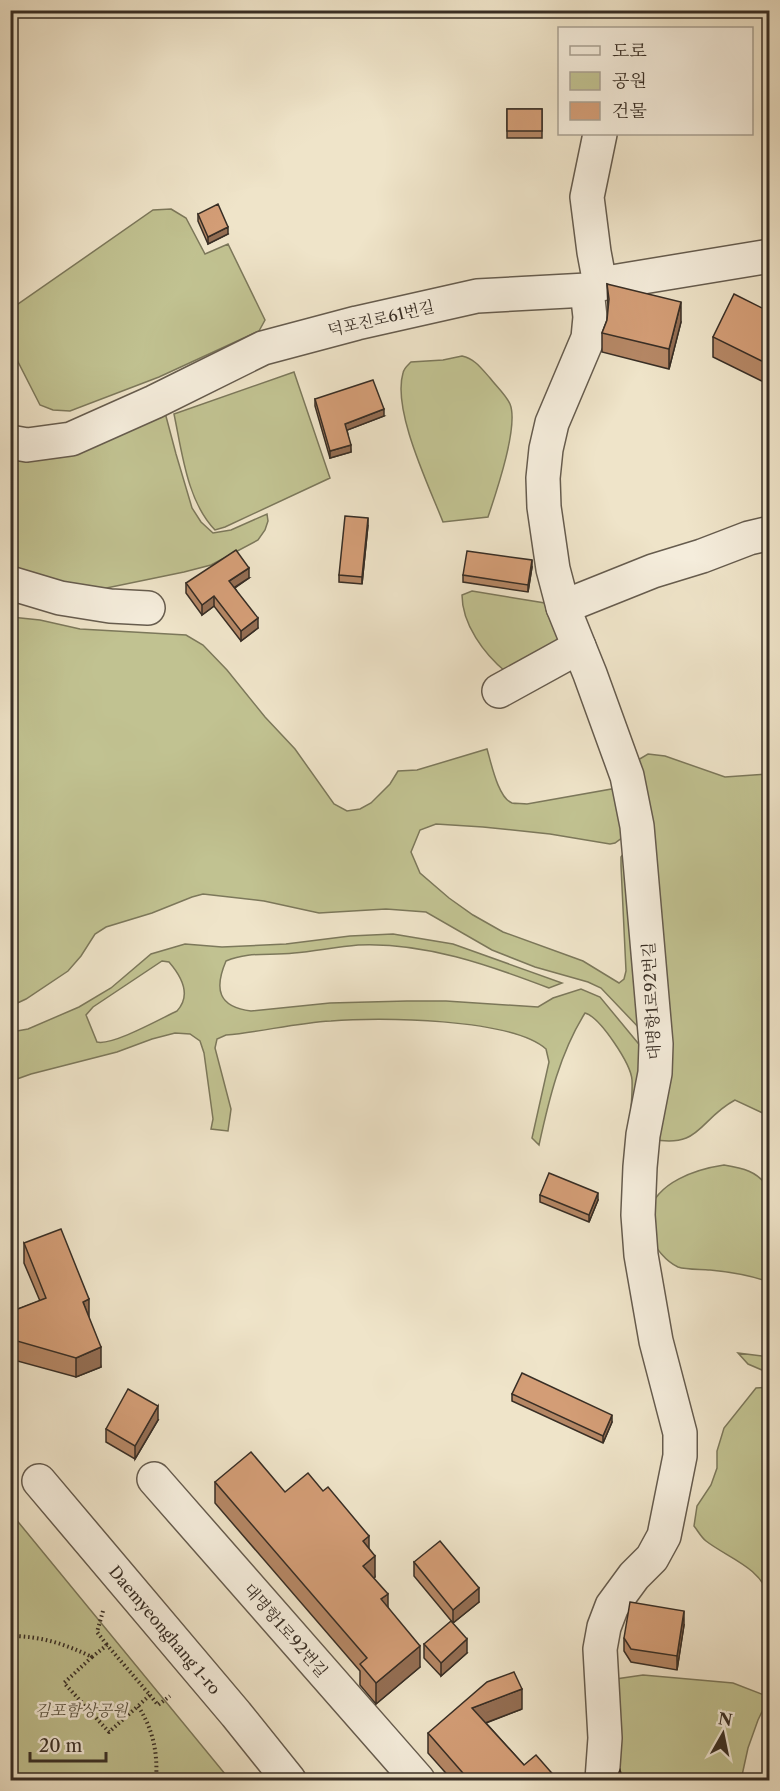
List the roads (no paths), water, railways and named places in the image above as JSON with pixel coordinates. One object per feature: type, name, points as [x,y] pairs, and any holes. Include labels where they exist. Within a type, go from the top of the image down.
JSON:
[{"type":"street","name":"대명항1로92번길","points":[[600,135],[587,197],[594,252],[588,338],[552,423],[543,478],[553,570],[563,607],[607,716],[627,776],[637,826],[656,1044],[655,1073],[642,1135],[638,1215],[641,1255],[656,1341],[680,1433],[680,1456],[664,1536],[652,1558],[634,1576],[612,1606],[604,1627],[600,1649],[605,1738],[602,1780]]},
{"type":"street","name":"덕포진로61번길","points":[[10,442],[27,445],[71,439],[154,402],[264,348],[357,322],[477,296],[593,287],[770,256]]},
{"type":"street","points":[[563,607],[653,571],[749,538],[770,534]]},
{"type":"street","points":[[10,583],[60,598],[110,606],[148,608]]},
{"type":"street","points":[[499,691],[579,647]]},
{"type":"street","name":"대명항1로92번길","points":[[154,1479],[418,1780]]},
{"type":"street","name":"Daemyeonghang 1-ro","points":[[39,1481],[289,1780]]},
{"type":"park label","name":"김포함상공원","points":[[81,1710]]}]
